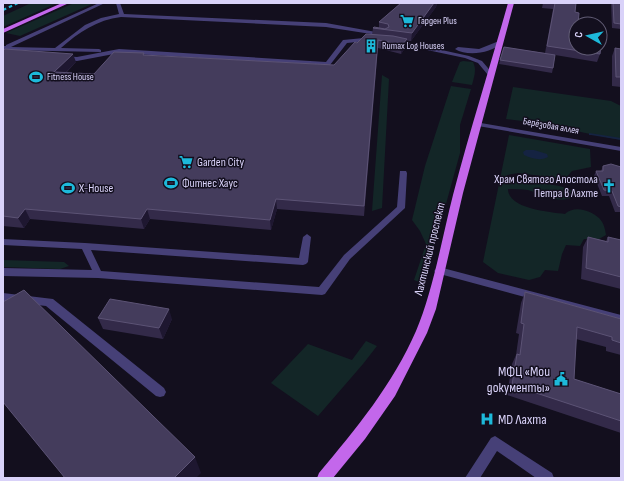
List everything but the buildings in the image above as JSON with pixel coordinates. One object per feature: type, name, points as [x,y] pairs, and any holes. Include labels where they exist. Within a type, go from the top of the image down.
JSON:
[{"type":"main road","points":[[3,32],[66,3]]},
{"type":"main road","name":"Лахтинский проспект","points":[[324,478],[360,434],[390,392],[421,333],[430,310],[458,193],[511,3]]},
{"type":"street","name":"Берёзовая аллея","points":[[478,124],[621,149]]},
{"type":"lane","points":[[5,50],[103,3]]},
{"type":"lane","points":[[57,49],[79,30],[107,16],[118,6],[122,13],[120,15]]},
{"type":"lane","points":[[107,16],[120,15],[326,25],[354,28],[476,52],[489,49],[499,43]]},
{"type":"lane","points":[[55,58],[77,59],[119,51],[328,64],[346,41],[363,38],[382,39],[467,57],[480,62],[490,74]]},
{"type":"lane","points":[[5,50],[57,49],[96,51],[115,48],[145,48],[172,50],[197,57]]},
{"type":"lane","points":[[5,50],[11,55]]},
{"type":"lane","points":[[3,272],[98,274],[322,291],[347,257],[401,208],[403,173]]},
{"type":"lane","points":[[3,242],[85,246],[303,262],[307,237]]},
{"type":"lane","points":[[85,246],[98,274]]},
{"type":"lane","points":[[439,271],[621,319]]},
{"type":"lane","points":[[3,297],[49,302],[160,392]]},
{"type":"lane","points":[[472,478],[495,442],[547,478]]},
{"type":"green space","points":[[31,3],[57,3],[3,27],[3,16]]},
{"type":"green space","points":[[74,3],[94,3],[20,36],[6,33]]},
{"type":"green space","points":[[460,62],[473,62],[475,74],[472,85],[452,82]]},
{"type":"green space","points":[[382,75],[389,79],[382,208],[372,211]]},
{"type":"green space","points":[[451,86],[471,89],[460,125],[460,153],[424,284],[414,280],[426,244],[420,231],[412,220],[425,166]]},
{"type":"green space","points":[[513,87],[611,101],[621,106],[621,140],[506,119]]},
{"type":"green space","points":[[509,135],[590,149],[591,167],[572,171],[565,179],[518,173],[507,175],[507,181],[562,187],[576,194],[571,198],[559,200],[528,190],[508,189],[510,196],[515,201],[531,208],[565,214],[569,211],[577,209],[587,211],[599,218],[605,228],[606,235],[599,239],[584,239],[580,246],[566,245],[558,271],[545,270],[540,277],[529,280],[498,273],[483,262]]},
{"type":"green space","points":[[3,260],[64,262],[69,266],[60,269],[3,267]]},
{"type":"green space","points":[[366,341],[377,346],[318,416],[271,383],[308,344],[352,360]]},
{"type":"water","points":[[526,150],[534,150],[547,154],[548,157],[539,159],[530,158],[524,155],[523,152]]},
{"type":"waterway","points":[[591,134],[621,139]]},
{"type":"railway","points":[[3,10],[18,3]]},
{"type":"place","name":"Гарден Plus","points":[[407,21]]},
{"type":"place","name":"Rumax Log Houses","points":[[371,46]]},
{"type":"place","name":"Fitness House","points":[[36,77]]},
{"type":"place","name":"Garden City","points":[[186,162]]},
{"type":"place","name":"Фитнес Хаус","points":[[171,183]]},
{"type":"place","name":"Храм Святого Апостола Петра в Лахте","points":[[609,186]]},
{"type":"place","name":"X-House","points":[[68,188]]},
{"type":"place","name":"МФЦ «Мои документы»","points":[[561,379]]},
{"type":"place","name":"MD Лахта","points":[[487,419]]}]
